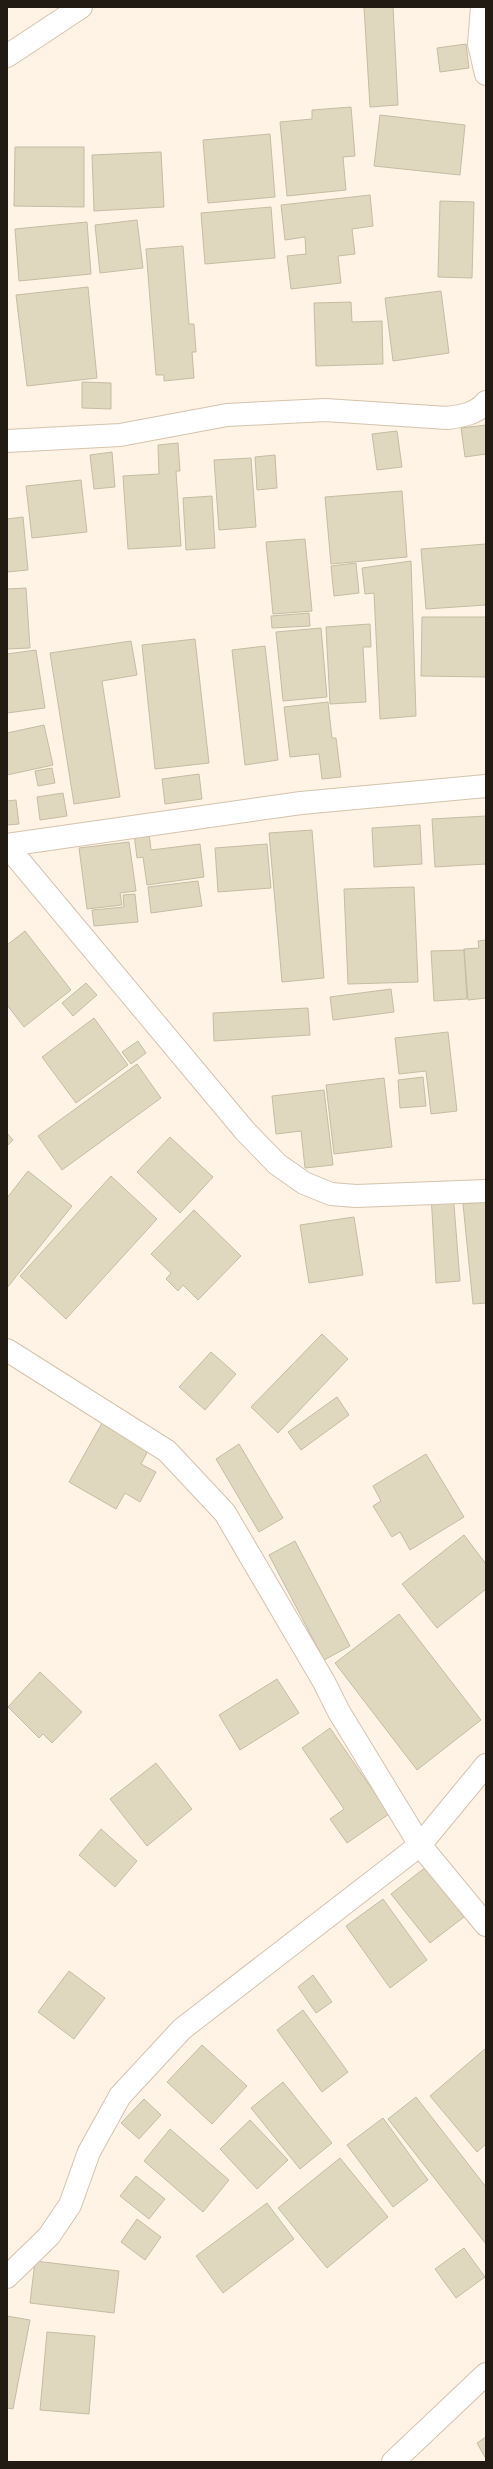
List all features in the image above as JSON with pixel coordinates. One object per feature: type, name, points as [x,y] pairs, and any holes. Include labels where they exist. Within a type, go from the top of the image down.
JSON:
[{"type":"street","points":[[7,56],[81,7]]},
{"type":"street","points":[[482,7],[483,44],[486,74]]},
{"type":"street","points":[[7,441],[120,436],[226,416],[325,410],[447,418],[465,416],[482,407],[486,402]]},
{"type":"street","points":[[7,846],[301,803],[486,786]]},
{"type":"street","points":[[7,846],[245,1131],[277,1164],[304,1183],[330,1194],[356,1196],[486,1191]]},
{"type":"street","points":[[11,1359],[167,1451],[225,1513],[324,1682],[339,1712],[420,1845],[486,1925]]},
{"type":"street","points":[[7,2276],[48,2236],[70,2205],[89,2152],[120,2096],[182,2029],[420,1845],[486,1765]]},
{"type":"street","points":[[393,2462],[486,2374]]},
{"type":"building","points":[[364,7],[393,7],[398,105],[370,107]]},
{"type":"building","points":[[466,44],[469,68],[440,72],[437,48]]},
{"type":"building","points":[[351,107],[355,156],[343,157],[346,190],[287,196],[280,122],[312,119],[312,110]]},
{"type":"building","points":[[380,115],[465,125],[460,175],[374,166]]},
{"type":"building","points":[[270,134],[275,197],[208,203],[203,140]]},
{"type":"building","points":[[15,147],[84,147],[84,207],[14,206]]},
{"type":"building","points":[[161,152],[164,207],[94,211],[92,155]]},
{"type":"building","points":[[370,195],[373,226],[352,229],[355,254],[338,256],[341,283],[291,289],[287,256],[306,254],[305,237],[285,240],[281,205]]},
{"type":"building","points":[[440,201],[474,202],[472,278],[438,277]]},
{"type":"building","points":[[271,207],[275,258],[205,264],[201,213]]},
{"type":"building","points":[[137,220],[143,268],[100,273],[95,225]]},
{"type":"building","points":[[87,222],[91,274],[19,281],[15,229]]},
{"type":"building","points":[[183,246],[189,324],[194,324],[196,352],[192,352],[194,378],[164,381],[164,375],[156,375],[146,249]]},
{"type":"building","points":[[88,287],[97,378],[27,386],[16,295]]},
{"type":"building","points":[[441,291],[449,353],[393,361],[385,298]]},
{"type":"building","points":[[351,302],[352,322],[382,321],[383,364],[316,366],[314,303]]},
{"type":"building","points":[[82,382],[111,383],[111,409],[82,408]]},
{"type":"building","points":[[486,425],[486,454],[465,457],[461,428]]},
{"type":"building","points":[[397,431],[402,467],[377,470],[372,434]]},
{"type":"building","points":[[178,443],[180,471],[176,471],[181,546],[128,549],[123,476],[159,474],[158,445]]},
{"type":"building","points":[[112,452],[115,487],[94,489],[90,455]]},
{"type":"building","points":[[275,455],[277,488],[257,490],[255,457]]},
{"type":"building","points":[[251,458],[256,527],[219,530],[214,460]]},
{"type":"building","points":[[81,480],[87,532],[32,538],[26,486]]},
{"type":"building","points":[[402,491],[407,557],[331,564],[325,497]]},
{"type":"building","points":[[212,496],[215,548],[186,550],[183,498]]},
{"type":"building","points":[[23,517],[28,570],[7,572],[7,519]]},
{"type":"building","points":[[305,539],[312,611],[273,614],[266,542]]},
{"type":"building","points":[[486,544],[486,605],[426,609],[421,549]]},
{"type":"building","points":[[411,561],[416,716],[380,719],[374,593],[365,594],[362,568]]},
{"type":"building","points":[[356,563],[359,593],[334,596],[331,566]]},
{"type":"building","points":[[26,588],[30,648],[7,649],[7,589]]},
{"type":"building","points":[[309,613],[310,626],[272,628],[271,616]]},
{"type":"building","points":[[422,617],[486,617],[486,677],[421,676]]},
{"type":"building","points":[[370,624],[371,647],[363,647],[366,702],[330,704],[326,627]]},
{"type":"building","points":[[321,628],[327,697],[283,701],[276,632]]},
{"type":"building","points":[[195,639],[209,763],[155,769],[142,645]]},
{"type":"building","points":[[131,641],[137,675],[102,681],[120,797],[74,804],[50,653]]},
{"type":"building","points":[[265,646],[278,760],[245,765],[232,650]]},
{"type":"building","points":[[36,650],[45,708],[7,713],[7,654]]},
{"type":"building","points":[[328,702],[332,738],[336,738],[341,777],[322,779],[319,754],[290,757],[284,707]]},
{"type":"building","points":[[44,725],[53,765],[7,775],[7,733]]},
{"type":"building","points":[[52,768],[55,783],[38,786],[35,771]]},
{"type":"building","points":[[199,774],[202,799],[165,804],[162,779]]},
{"type":"building","points":[[63,793],[67,816],[40,820],[37,797]]},
{"type":"building","points":[[16,800],[19,824],[7,825],[7,801]]},
{"type":"building","points":[[486,816],[486,864],[435,867],[432,819]]},
{"type":"building","points":[[420,825],[422,864],[374,867],[372,828]]},
{"type":"building","points":[[312,830],[324,978],[282,982],[269,833]]},
{"type":"building","points":[[149,832],[151,850],[200,844],[204,877],[147,885],[143,857],[137,858],[134,834]]},
{"type":"building","points":[[129,842],[136,891],[120,893],[122,905],[87,909],[79,848]]},
{"type":"building","points":[[267,844],[271,888],[218,892],[215,848]]},
{"type":"building","points":[[198,881],[202,906],[151,913],[148,887]]},
{"type":"building","points":[[414,887],[418,982],[348,984],[344,889]]},
{"type":"building","points":[[135,894],[138,922],[94,926],[92,910],[124,907],[123,895]]},
{"type":"building","points":[[25,931],[71,990],[24,1027],[7,1005],[7,945]]},
{"type":"building","points":[[486,940],[486,998],[468,1000],[464,949],[479,948],[478,941]]},
{"type":"building","points":[[464,950],[467,999],[434,1001],[431,951]]},
{"type":"building","points":[[86,983],[97,995],[73,1016],[62,1003]]},
{"type":"building","points":[[391,989],[394,1012],[333,1020],[330,997]]},
{"type":"building","points":[[308,1008],[310,1035],[214,1041],[213,1013]]},
{"type":"building","points":[[94,1018],[128,1065],[76,1103],[42,1057]]},
{"type":"building","points":[[448,1032],[457,1111],[431,1114],[426,1071],[399,1074],[395,1038]]},
{"type":"building","points":[[138,1041],[146,1053],[131,1064],[122,1052]]},
{"type":"building","points":[[137,1064],[161,1098],[62,1170],[38,1136]]},
{"type":"building","points":[[423,1077],[426,1106],[400,1108],[398,1080]]},
{"type":"building","points":[[384,1078],[392,1147],[334,1154],[326,1085]]},
{"type":"building","points":[[324,1090],[333,1165],[305,1168],[301,1131],[276,1134],[272,1096]]},
{"type":"building","points":[[7,1133],[13,1140],[7,1146]]},
{"type":"building","points":[[170,1137],[213,1177],[180,1213],[137,1172]]},
{"type":"building","points":[[28,1171],[72,1206],[7,1288],[7,1198]]},
{"type":"building","points":[[111,1176],[157,1219],[66,1319],[20,1276]]},
{"type":"building","points":[[453,1192],[460,1281],[436,1283],[431,1194]]},
{"type":"building","points":[[486,1202],[486,1303],[473,1304],[463,1204]]},
{"type":"building","points":[[194,1210],[241,1256],[198,1300],[183,1285],[178,1291],[166,1279],[171,1273],[151,1254]]},
{"type":"building","points":[[354,1217],[363,1275],[309,1283],[300,1225]]},
{"type":"building","points":[[322,1334],[348,1359],[278,1433],[251,1407]]},
{"type":"building","points":[[211,1352],[236,1374],[205,1410],[179,1387]]},
{"type":"building","points":[[337,1397],[349,1415],[301,1450],[288,1432]]},
{"type":"building","points":[[102,1423],[149,1449],[141,1464],[156,1472],[140,1502],[125,1493],[116,1509],[69,1482]]},
{"type":"building","points":[[239,1444],[283,1518],[259,1532],[216,1459]]},
{"type":"building","points":[[426,1454],[464,1517],[410,1550],[400,1532],[392,1537],[373,1506],[381,1501],[373,1486]]},
{"type":"building","points":[[464,1535],[486,1564],[486,1589],[437,1628],[402,1584]]},
{"type":"building","points":[[295,1541],[350,1646],[324,1660],[269,1555]]},
{"type":"building","points":[[399,1614],[481,1720],[417,1770],[335,1663]]},
{"type":"building","points":[[40,1672],[82,1712],[52,1743],[43,1734],[39,1738],[8,1707]]},
{"type":"building","points":[[277,1679],[299,1713],[240,1750],[219,1715]]},
{"type":"building","points":[[330,1728],[389,1814],[347,1843],[330,1819],[344,1809],[302,1748]]},
{"type":"building","points":[[156,1763],[192,1809],[147,1846],[110,1799]]},
{"type":"building","points":[[101,1829],[137,1861],[115,1887],[79,1855]]},
{"type":"building","points":[[426,1867],[464,1917],[430,1943],[391,1894]]},
{"type":"building","points":[[383,1899],[427,1960],[390,1988],[346,1926]]},
{"type":"building","points":[[69,1971],[105,1998],[74,2039],[38,2012]]},
{"type":"building","points":[[313,1975],[332,2002],[316,2013],[298,1987]]},
{"type":"building","points":[[303,2010],[348,2072],[322,2092],[277,2030]]},
{"type":"building","points":[[202,2045],[247,2086],[212,2124],[167,2082]]},
{"type":"building","points":[[486,2048],[486,2144],[477,2152],[430,2096]]},
{"type":"building","points":[[283,2082],[332,2143],[300,2169],[251,2108]]},
{"type":"building","points":[[416,2097],[486,2187],[486,2244],[388,2119]]},
{"type":"building","points":[[144,2099],[161,2115],[139,2139],[121,2123]]},
{"type":"building","points":[[383,2118],[428,2180],[393,2207],[347,2145]]},
{"type":"building","points":[[250,2120],[288,2160],[257,2189],[220,2149]]},
{"type":"building","points":[[170,2129],[229,2180],[203,2212],[144,2161]]},
{"type":"building","points":[[340,2158],[388,2217],[327,2268],[278,2208]]},
{"type":"building","points":[[136,2176],[165,2199],[149,2219],[120,2196]]},
{"type":"building","points":[[267,2203],[294,2239],[223,2293],[196,2256]]},
{"type":"building","points":[[137,2219],[161,2237],[145,2260],[121,2242]]},
{"type":"building","points":[[464,2248],[485,2277],[456,2298],[435,2269]]},
{"type":"building","points":[[35,2261],[119,2271],[114,2313],[30,2303]]},
{"type":"building","points":[[7,2316],[30,2320],[13,2409],[7,2408]]},
{"type":"building","points":[[47,2332],[95,2336],[89,2414],[40,2410]]},
{"type":"building","points":[[486,2437],[486,2459],[477,2443]]}]
